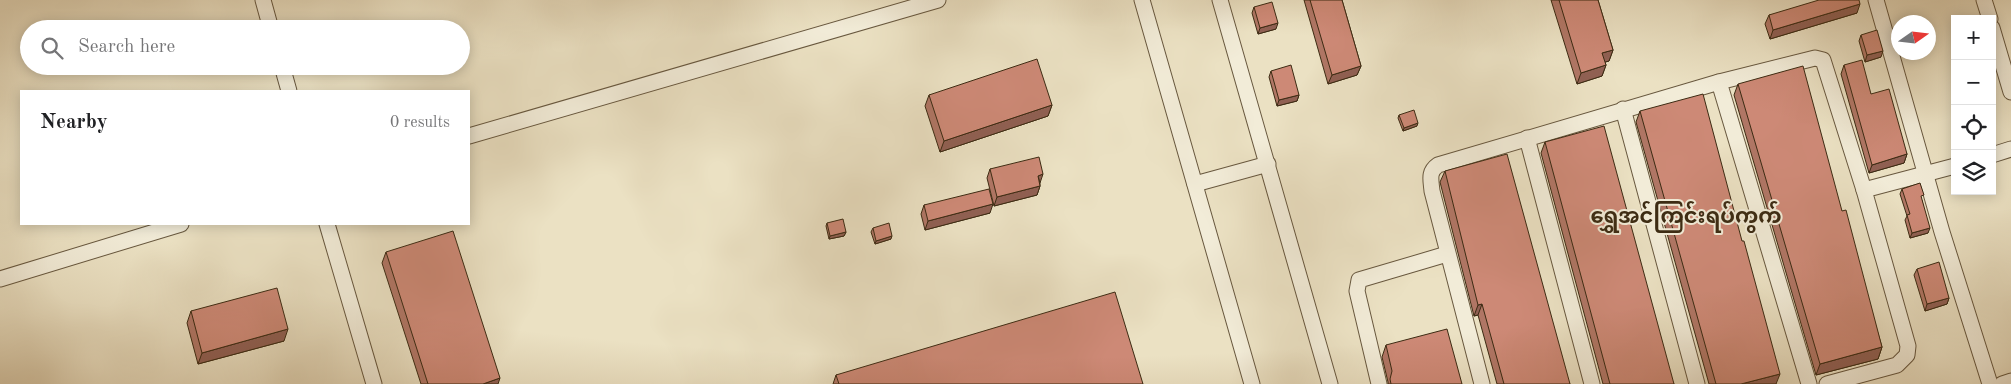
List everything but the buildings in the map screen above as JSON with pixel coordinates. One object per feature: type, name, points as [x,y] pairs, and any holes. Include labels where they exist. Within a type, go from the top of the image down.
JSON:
[{"type":"street","points":[[263,0],[269,20]]},
{"type":"street","points":[[470,136],[938,0]]},
{"type":"street","points":[[1142,0],[1252,384]]},
{"type":"street","points":[[1220,0],[1330,384]]},
{"type":"street","points":[[1876,0],[1990,384]]},
{"type":"street","points":[[1984,0],[1989,15]]},
{"type":"street","points":[[1996,41],[2011,92]]},
{"type":"street","points":[[1482,384],[1446,254],[1432,191],[1430,175],[1432,169],[1438,165],[1623,109],[1815,58],[1823,60],[1864,190],[1908,346],[1907,355],[1897,365],[1827,384]]},
{"type":"street","points":[[285,75],[289,90]]},
{"type":"street","points":[[1719,82],[1809,384]]},
{"type":"street","points":[[1623,109],[1697,384]]},
{"type":"street","points":[[1527,138],[1592,384]]},
{"type":"street","points":[[1996,154],[2011,149]]},
{"type":"street","points":[[1195,184],[1268,164]]},
{"type":"street","points":[[1864,190],[1951,167]]},
{"type":"street","points":[[0,279],[178,225]]},
{"type":"street","points":[[327,225],[374,384]]},
{"type":"street","points":[[1379,384],[1357,291],[1359,280],[1446,254]]},
{"type":"street","points":[[2002,384],[2011,381]]},
{"type":"district","name":"ရွှေအင်ကြင်းရပ်ကွက်","points":[[1686,216]]}]
